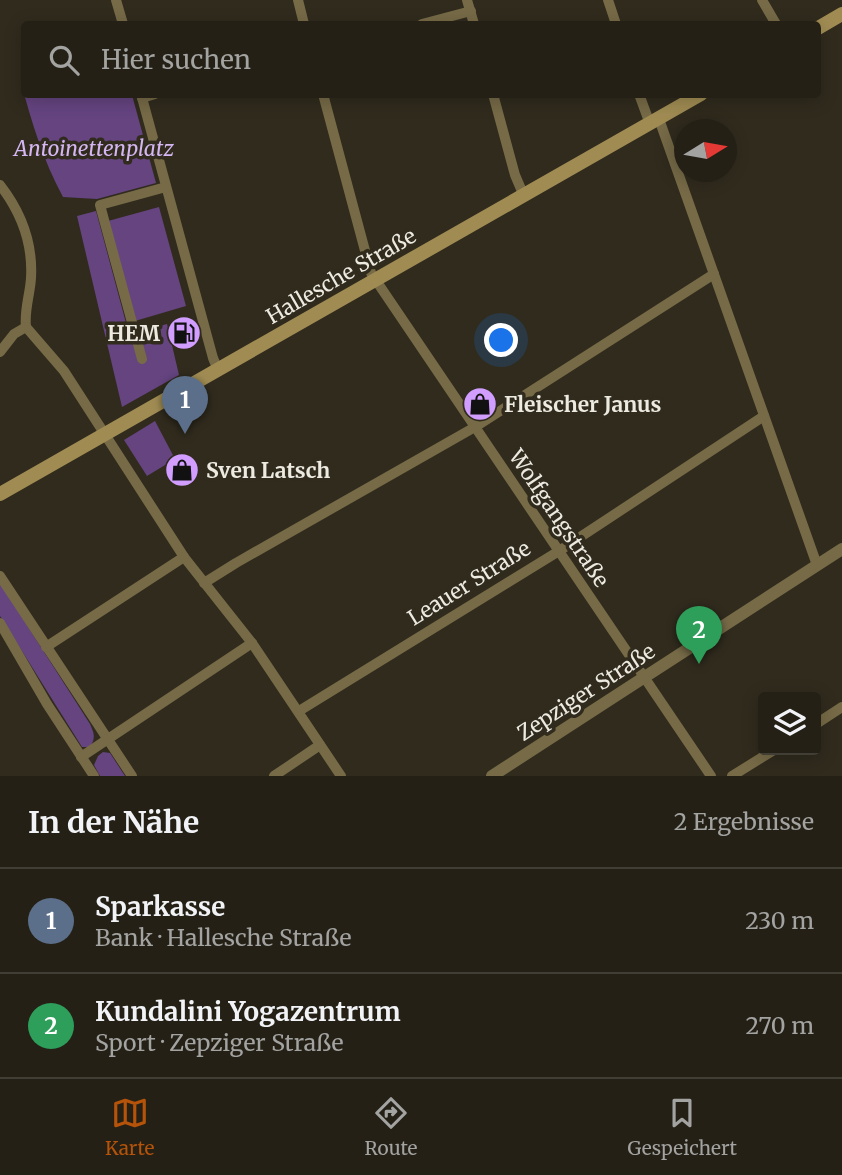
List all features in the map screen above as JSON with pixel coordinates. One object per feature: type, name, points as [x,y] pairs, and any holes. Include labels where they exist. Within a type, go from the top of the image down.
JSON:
[{"type":"main road","points":[[821,26],[842,14]]},
{"type":"main road","name":"Hallesche Straße","points":[[0,494],[694,98]]},
{"type":"street","points":[[116,0],[122,21]]},
{"type":"street","points":[[298,0],[303,21]]},
{"type":"street","points":[[467,0],[473,21]]},
{"type":"street","points":[[608,0],[615,21]]},
{"type":"street","points":[[762,0],[774,21]]},
{"type":"street","points":[[433,21],[471,11]]},
{"type":"street","points":[[142,98],[218,370]]},
{"type":"street","name":"Wolfgangstraße","points":[[324,98],[368,265],[376,280],[711,776]]},
{"type":"street","points":[[494,98],[524,196]]},
{"type":"street","points":[[641,98],[654,121],[714,274],[817,565]]},
{"type":"street","points":[[0,185],[20,214],[29,243],[31,278],[24,313],[26,327],[64,371],[184,558],[252,643],[341,776]]},
{"type":"street","points":[[142,359],[100,205],[166,187]]},
{"type":"street","points":[[204,583],[475,427],[714,274]]},
{"type":"street","points":[[0,352],[14,334],[26,327]]},
{"type":"street","name":"Leauer Straße","points":[[299,711],[558,551],[764,416]]},
{"type":"street","name":"Zepziger Straße","points":[[492,776],[842,549]]},
{"type":"street","points":[[46,647],[184,558]]},
{"type":"street","points":[[0,576],[132,776]]},
{"type":"street","points":[[0,623],[93,776]]},
{"type":"street","points":[[81,757],[252,643]]},
{"type":"street","points":[[821,721],[842,707]]},
{"type":"street","points":[[274,776],[320,745]]},
{"type":"street","points":[[732,776],[766,755]]},
{"type":"green space","name":"Antoinettenplatz","points":[[25,98],[133,98],[156,183],[97,199],[63,197],[34,127]]},
{"type":"green space","points":[[159,207],[186,306],[135,321],[108,221]]},
{"type":"green space","points":[[96,211],[129,334],[167,324],[179,375],[122,407],[77,216]]},
{"type":"green space","points":[[155,421],[175,459],[147,476],[124,440]]},
{"type":"green space","points":[[0,583],[90,724],[94,736],[90,747],[82,747],[0,616]]},
{"type":"green space","points":[[103,752],[110,753],[125,776],[100,776],[94,765]]},
{"type":"place","name":"HEM","points":[[184,333]]},
{"type":"place","name":"Fleischer Janus","points":[[480,404]]},
{"type":"place","name":"Sparkasse","points":[[185,434]]},
{"type":"place","name":"Sven Latsch","points":[[182,470]]},
{"type":"place","name":"Kundalini Yogazentrum","points":[[699,664]]}]
